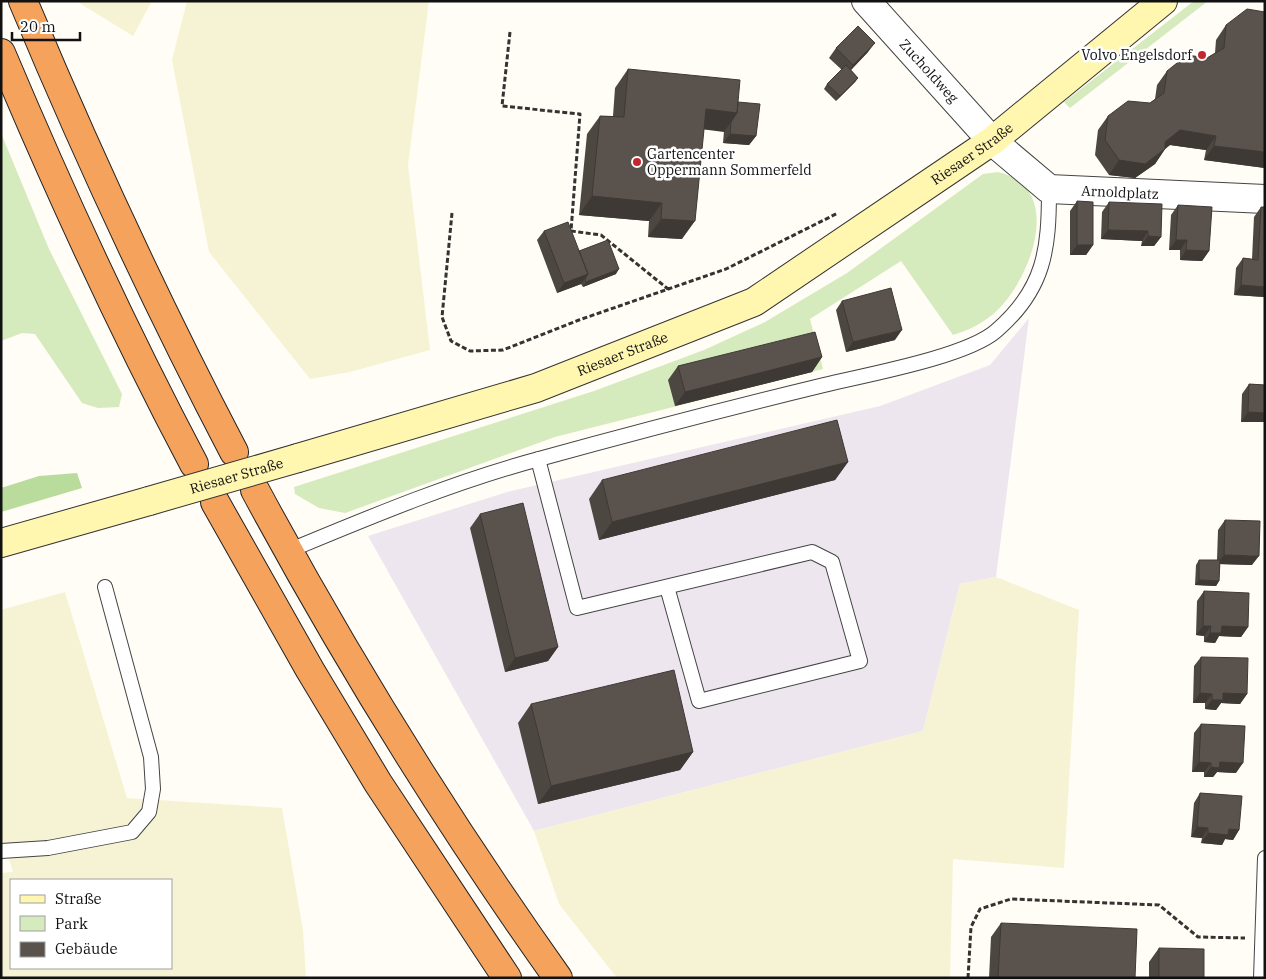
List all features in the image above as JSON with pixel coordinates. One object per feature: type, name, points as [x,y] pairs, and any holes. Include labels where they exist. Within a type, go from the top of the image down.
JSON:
[{"type":"highway","points":[[23,1],[72,117],[185,359],[234,452]]},
{"type":"highway","points":[[1,53],[38,140],[145,372],[194,464]]},
{"type":"highway","points":[[255,490],[341,643],[419,770],[558,978]]},
{"type":"highway","points":[[215,502],[310,670],[373,775],[507,978]]},
{"type":"main road","name":"Riesaer Straße","points":[[1,543],[536,388],[754,302],[992,140],[1163,1]]},
{"type":"street","name":"Zucholdweg","points":[[866,1],[992,140]]},
{"type":"street","points":[[992,140],[1049,189]]},
{"type":"street","name":"Arnoldplatz","points":[[1049,189],[1265,199]]},
{"type":"lane","points":[[288,551],[385,510],[538,459],[938,357],[995,333],[1030,292],[1041,270],[1049,230],[1049,189]]},
{"type":"lane","points":[[538,459],[577,608],[812,552],[832,562],[860,661],[699,701],[666,587]]},
{"type":"lane","points":[[1,851],[48,848],[132,832],[149,812],[153,790],[152,757],[105,587]]},
{"type":"lane","points":[[1261,978],[1265,858]]},
{"type":"path","points":[[510,32],[502,106],[580,114],[571,230],[601,235],[669,289]]},
{"type":"path","points":[[452,213],[442,317],[451,340],[470,351],[502,350],[726,269]]},
{"type":"path","points":[[968,978],[970,927],[980,909],[1011,899],[1158,904],[1198,937],[1262,938]]},
{"type":"shaded area","points":[[76,1],[152,1],[133,36]]},
{"type":"shaded area","points":[[187,1],[429,1],[408,165],[430,350],[350,372],[310,379],[209,252],[172,60]]},
{"type":"shaded area","points":[[1029,318],[996,577],[960,584],[923,731],[534,831],[368,536],[507,492],[880,406],[990,365]]},
{"type":"shaded area","points":[[996,577],[1079,610],[1064,868],[953,859],[950,978],[617,978],[559,904],[534,831],[923,731],[960,584]]},
{"type":"shaded area","points":[[65,592],[127,798],[282,808],[303,930],[306,978],[1,978],[1,873],[13,872],[1,835],[1,610]]},
{"type":"green space","points":[[1194,1],[1208,1],[1070,108],[1064,102]]},
{"type":"green space","points":[[1,133],[49,249],[122,394],[119,407],[98,408],[82,403],[35,334],[22,333],[1,341]]},
{"type":"green space","points":[[998,172],[1018,180],[1030,194],[1036,211],[1036,230],[1025,270],[1015,288],[993,314],[968,330],[953,335],[901,261],[810,319],[823,369],[555,437],[345,513],[319,508],[295,494],[294,487],[594,391],[704,350],[765,322],[847,273],[983,174]]},
{"type":"green space","points":[[77,473],[82,488],[1,512],[1,488],[39,476]]},
{"type":"building","points":[[1247,9],[1265,12],[1265,152],[1214,146],[1216,136],[1180,130],[1165,142],[1165,149],[1145,164],[1119,160],[1105,140],[1108,116],[1128,101],[1150,103],[1164,93],[1167,71],[1187,55],[1207,58],[1224,48],[1226,25]]},
{"type":"building","points":[[858,26],[875,43],[853,65],[836,48]]},
{"type":"building","points":[[846,65],[858,78],[840,96],[827,84]]},
{"type":"building","name":"Gartencenter Oppermann Sommerfeld","points":[[628,69],[740,80],[737,113],[706,109],[695,221],[661,219],[662,203],[592,196],[600,116],[624,117]]},
{"type":"building","points":[[738,102],[760,104],[756,136],[730,134],[731,122],[737,113]]},
{"type":"building","points":[[1077,201],[1093,202],[1093,245],[1077,245]]},
{"type":"building","points":[[1109,202],[1162,204],[1161,237],[1148,236],[1148,231],[1108,230]]},
{"type":"building","points":[[1178,205],[1212,207],[1209,251],[1186,250],[1187,240],[1176,240]]},
{"type":"building","points":[[1261,207],[1265,207],[1265,287],[1241,285],[1243,258],[1258,260]]},
{"type":"building","points":[[568,222],[588,274],[564,283],[544,231]]},
{"type":"building","points":[[608,240],[619,269],[586,282],[585,279],[588,274],[579,251]]},
{"type":"building","points":[[891,288],[902,330],[853,342],[842,301]]},
{"type":"building","points":[[815,332],[822,357],[685,392],[678,366]]},
{"type":"building","points":[[1249,384],[1265,385],[1265,413],[1248,412]]},
{"type":"building","points":[[837,420],[848,462],[612,522],[602,480]]},
{"type":"building","points":[[523,503],[558,647],[515,658],[480,514]]},
{"type":"building","points":[[1225,520],[1260,521],[1259,556],[1224,555]]},
{"type":"building","points":[[1199,560],[1220,560],[1219,581],[1199,580]]},
{"type":"building","points":[[1204,591],[1249,593],[1248,627],[1222,626],[1221,633],[1210,633],[1211,626],[1203,626]]},
{"type":"building","points":[[1201,657],[1248,658],[1247,694],[1223,693],[1223,700],[1212,700],[1212,694],[1200,693]]},
{"type":"building","points":[[674,670],[693,752],[551,786],[531,704]]},
{"type":"building","points":[[1201,724],[1245,726],[1243,763],[1220,762],[1219,768],[1211,767],[1211,763],[1199,762]]},
{"type":"building","points":[[1200,793],[1242,796],[1239,830],[1229,829],[1228,835],[1208,833],[1208,828],[1197,827]]},
{"type":"building","points":[[1001,923],[1137,929],[1135,978],[998,978]]},
{"type":"building","points":[[1159,948],[1204,949],[1204,978],[1159,978]]},
{"type":"place","name":"Volvo Engelsdorf","points":[[1202,55]]},
{"type":"place","name":"Gartencenter Oppermann Sommerfeld","points":[[637,162]]}]
